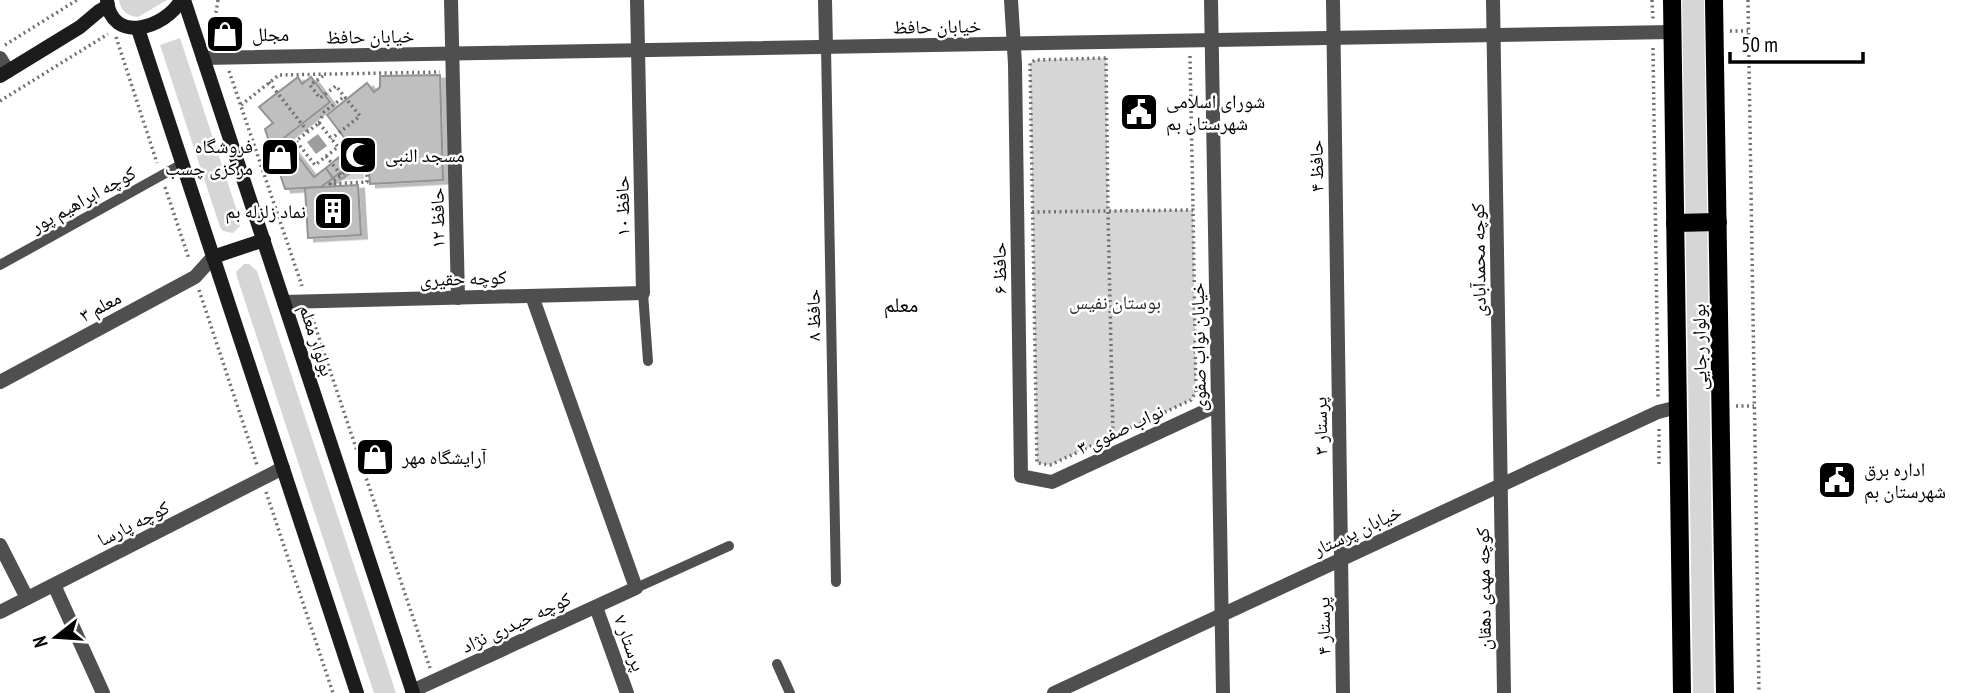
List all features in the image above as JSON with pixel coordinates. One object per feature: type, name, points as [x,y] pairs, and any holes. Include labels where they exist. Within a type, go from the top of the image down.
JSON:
[{"type":"main road","points":[[3,69],[80,27],[108,3],[118,23],[138,29],[169,14],[182,0]]},
{"type":"main road","name":"بولوار معلم","points":[[182,0],[413,692]]},
{"type":"main road","name":"بولوار رجایی","points":[[1672,0],[1682,693]]},
{"type":"main road","name":"بولوار رجایی","points":[[1714,0],[1725,693]]},
{"type":"main road","points":[[138,29],[357,693]]},
{"type":"main road","points":[[1675,223],[1718,222]]},
{"type":"main road","points":[[213,257],[264,240]]},
{"type":"street","name":"حافظ ۱۲","points":[[451,0],[458,298]]},
{"type":"street","name":"حافظ ۱۰","points":[[637,0],[643,293]]},
{"type":"street","points":[[825,0],[826,47]]},
{"type":"street","name":"حافظ ۶","points":[[1011,0],[1021,476],[1037,479]]},
{"type":"street","name":"خیابان نواب صفوی","points":[[1211,0],[1223,693]]},
{"type":"street","name":"حافظ ۴","points":[[1333,0],[1337,293]]},
{"type":"street","name":"کوچه محمدآبادی","points":[[1493,0],[1501,485]]},
{"type":"street","name":"خیابان حافظ","points":[[203,58],[1672,32]]},
{"type":"street","name":"معلم ۳","points":[[0,382],[195,277],[213,257]]},
{"type":"street","name":"کوچه حقیری","points":[[284,302],[643,293]]},
{"type":"street","name":"پرستار ۳","points":[[1337,293],[1341,559]]},
{"type":"street","points":[[532,296],[636,588]]},
{"type":"street","name":"نواب صفوی ۳","points":[[1037,479],[1052,482],[1218,405]]},
{"type":"street","name":"خیابان پرستار","points":[[1054,693],[1658,412],[1678,407]]},
{"type":"street","name":"کوچه پارسا","points":[[0,612],[283,468]]},
{"type":"street","name":"کوچه مهدی دهقان","points":[[1501,485],[1504,693]]},
{"type":"street","points":[[0,545],[27,598]]},
{"type":"street","name":"پرستار ۴","points":[[1341,559],[1343,693]]},
{"type":"street","points":[[54,585],[103,693]]},
{"type":"street","name":"کوچه حیدری نژاد","points":[[413,692],[636,588]]},
{"type":"street","name":"پرستار ۷","points":[[596,607],[627,693]]},
{"type":"lane","name":"حافظ ۸","points":[[826,47],[835,582]]},
{"type":"lane","name":"کوچه ابراهیم پور","points":[[0,265],[183,164]]},
{"type":"lane","name":"حافظ ۱۰","points":[[643,293],[648,361]]},
{"type":"lane","points":[[636,588],[729,546]]},
{"type":"lane","points":[[777,664],[790,693]]},
{"type":"path","points":[[0,48],[77,0]]},
{"type":"path","points":[[218,0],[214,25],[434,681]]},
{"type":"path","points":[[1748,0],[1759,693]]},
{"type":"path","points":[[0,101],[114,31],[333,693]]},
{"type":"path","points":[[1118,58],[1035,60],[1031,63],[1037,463],[1050,465],[1191,400],[1196,392],[1191,56],[1179,57]]},
{"type":"path","points":[[1106,58],[1113,436],[1111,454]]},
{"type":"path","points":[[241,105],[279,75],[453,72]]},
{"type":"path","points":[[325,74],[310,85],[320,98],[337,86],[360,116],[331,138]]},
{"type":"path","points":[[269,82],[308,132]]},
{"type":"path","points":[[319,123],[338,147],[315,165],[296,141],[319,123],[324,112],[345,96]]},
{"type":"path","points":[[326,156],[341,175]]},
{"type":"path","points":[[359,161],[367,171],[367,181],[330,184],[341,175],[359,161]]},
{"type":"path","points":[[1017,212],[1193,209]]},
{"type":"green space","points":[[119,0],[167,0],[138,17],[125,12]]},
{"type":"green space","points":[[1682,0],[1704,0],[1714,693],[1693,693]]},
{"type":"green space","points":[[180,38],[240,220],[240,226],[233,233],[223,231],[220,227],[160,45]]},
{"type":"green space","name":"بوستان نفیس","points":[[1106,58],[1108,210],[1193,210],[1196,392],[1191,400],[1050,465],[1037,463],[1030,63],[1035,60]]},
{"type":"green space","points":[[358,165],[364,173],[364,179],[338,180]]},
{"type":"green space","points":[[244,264],[249,264],[257,271],[396,693],[374,693],[237,277],[236,272]]},
{"type":"shaded area","points":[[318,134],[327,146],[316,154],[307,142]]},
{"type":"building","points":[[440,75],[443,180],[370,184],[369,171],[359,157],[346,168],[338,158],[352,148],[327,115],[367,83],[374,92],[380,87],[380,76]]},
{"type":"building","points":[[298,77],[302,84],[311,77],[330,102],[284,138],[314,177],[326,168],[333,178],[321,187],[285,189],[265,129],[273,123],[259,107]]},
{"type":"building","points":[[338,158],[346,168],[333,178],[326,168]]},
{"type":"building","name":"نماد زلزله بم","points":[[358,185],[361,235],[308,238],[305,188]]},
{"type":"place","name":"مجلل","points":[[225,34]]},
{"type":"place","name":"شورای اسلامی شهرستان بم","points":[[1139,112]]},
{"type":"place","name":"مسجد النبی","points":[[358,155]]},
{"type":"place","name":"فروشگاه مرکزی چسب","points":[[280,157]]},
{"type":"place","name":"نماد زلزله بم","points":[[333,211]]},
{"type":"place","name":"آرایشگاه مهر","points":[[375,457]]},
{"type":"place","name":"اداره برق شهرستان بم","points":[[1837,480]]},
{"type":"district","name":"معلم","points":[[901,305]]}]
